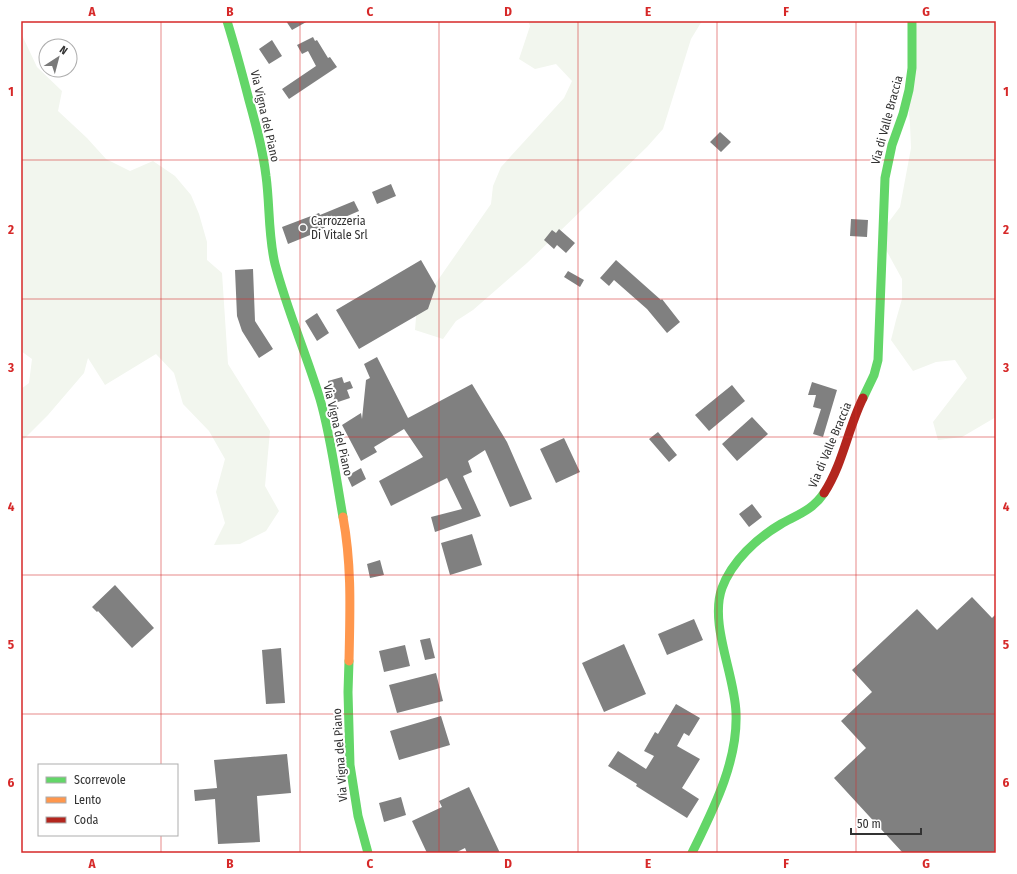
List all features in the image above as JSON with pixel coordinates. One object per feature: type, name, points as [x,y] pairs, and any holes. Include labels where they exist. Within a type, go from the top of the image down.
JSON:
[{"type":"street","name":"Via Vigna del Piano","points":[[227,21],[258,133],[266,176],[271,239],[275,262],[285,299],[320,400],[330,442],[346,532],[350,568],[351,597],[348,692],[350,765],[355,805],[368,853]]},
{"type":"street","name":"Via di Valle Braccia","points":[[692,853],[711,813],[724,778],[730,757],[736,725],[735,696],[724,646],[719,614],[719,603],[722,590],[728,577],[752,546],[777,526],[808,510],[821,497],[832,478],[855,416],[875,375],[878,360],[885,178],[892,145],[903,114],[909,90],[912,68],[912,21]]},
{"type":"shaded area","points":[[528,21],[702,21],[691,39],[663,129],[647,147],[527,263],[473,310],[456,321],[443,339],[415,330],[417,306],[431,290],[491,204],[493,186],[501,167],[564,98],[572,81],[556,64],[535,69],[519,59],[530,26]]},
{"type":"shaded area","points":[[917,21],[996,21],[996,417],[962,437],[938,440],[933,422],[967,378],[955,360],[936,362],[913,371],[891,340],[902,299],[902,279],[885,248],[888,223],[900,207],[911,148],[908,103]]},
{"type":"shaded area","points":[[21,33],[38,68],[38,78],[48,78],[62,91],[58,111],[87,138],[106,159],[130,171],[153,161],[175,176],[191,195],[199,214],[207,242],[207,260],[222,273],[228,364],[270,431],[265,486],[279,511],[266,531],[240,544],[214,545],[225,523],[216,492],[225,459],[209,431],[183,404],[174,373],[156,354],[105,385],[88,358],[84,373],[48,415],[21,442],[21,389],[29,383],[32,359],[21,351]]},
{"type":"building","points":[[286,21],[308,21],[292,30]]},
{"type":"building","points":[[313,37],[315,41],[317,40],[328,58],[330,57],[337,67],[289,99],[282,89],[316,66],[308,51],[302,54],[297,45]]},
{"type":"building","points":[[272,40],[282,56],[269,64],[259,49]]},
{"type":"building","points":[[720,132],[731,142],[721,152],[710,142]]},
{"type":"building","points":[[391,184],[396,196],[377,204],[372,192]]},
{"type":"building","name":"Carrozzeria Di Vitale Srl","points":[[354,201],[359,211],[324,226],[325,229],[288,244],[282,227],[319,213],[320,215]]},
{"type":"building","points":[[851,219],[868,220],[867,237],[850,236]]},
{"type":"building","points":[[559,229],[575,243],[566,253],[557,245],[554,249],[544,240],[552,230],[556,233]]},
{"type":"building","points":[[421,260],[436,286],[428,309],[359,349],[336,310]]},
{"type":"building","points":[[616,260],[661,300],[662,299],[680,322],[667,333],[647,309],[614,280],[609,286],[600,278]]},
{"type":"building","points":[[253,269],[255,321],[273,349],[259,358],[242,331],[237,316],[235,270]]},
{"type":"building","points":[[568,271],[584,280],[580,287],[564,277]]},
{"type":"building","points":[[317,313],[329,333],[317,341],[305,321]]},
{"type":"building","points":[[377,357],[408,418],[472,384],[507,442],[532,499],[510,507],[485,450],[468,461],[472,472],[463,476],[481,516],[435,532],[431,517],[462,509],[447,478],[391,506],[379,481],[423,457],[404,429],[374,447],[377,452],[361,461],[342,425],[361,413],[362,419],[366,380],[370,378],[364,364]]},
{"type":"building","points":[[342,377],[344,383],[350,381],[353,388],[347,390],[350,398],[335,403],[331,392],[329,393],[327,385],[328,381]]},
{"type":"building","points":[[812,382],[837,390],[823,437],[813,434],[821,409],[813,407],[816,395],[808,395]]},
{"type":"building","points":[[732,385],[745,401],[709,431],[695,415]]},
{"type":"building","points":[[752,417],[768,434],[737,461],[722,444]]},
{"type":"building","points":[[658,432],[677,455],[669,462],[649,439]]},
{"type":"building","points":[[564,438],[580,472],[556,483],[540,449]]},
{"type":"building","points":[[361,468],[366,479],[352,487],[347,476]]},
{"type":"building","points":[[752,504],[762,517],[749,527],[739,514]]},
{"type":"building","points":[[472,534],[482,565],[450,575],[441,543]]},
{"type":"building","points":[[380,560],[384,575],[370,578],[367,564]]},
{"type":"building","points":[[115,585],[154,628],[132,648],[98,611],[97,612],[92,607]]},
{"type":"building","points":[[972,597],[992,618],[996,614],[996,853],[903,853],[834,778],[866,748],[841,721],[872,692],[852,670],[917,609],[937,630]]},
{"type":"building","points":[[694,619],[703,640],[667,655],[658,634]]},
{"type":"building","points":[[430,638],[435,658],[425,660],[420,640]]},
{"type":"building","points":[[624,644],[646,694],[604,712],[582,663]]},
{"type":"building","points":[[405,645],[410,666],[384,672],[379,651]]},
{"type":"building","points":[[281,648],[285,703],[266,704],[262,650]]},
{"type":"building","points":[[436,673],[443,701],[397,713],[389,685]]},
{"type":"building","points":[[676,704],[700,718],[689,736],[684,733],[677,746],[700,759],[682,788],[699,799],[687,818],[636,786],[637,784],[608,766],[618,751],[646,769],[654,756],[644,751],[655,732],[658,734]]},
{"type":"building","points":[[441,716],[450,745],[399,760],[390,731]]},
{"type":"building","points":[[287,754],[291,793],[257,796],[260,842],[218,844],[215,799],[195,801],[194,790],[217,788],[214,760]]},
{"type":"building","points":[[469,787],[500,853],[467,853],[465,848],[455,853],[427,853],[412,821],[442,807],[439,801]]},
{"type":"building","points":[[401,797],[406,815],[384,822],[379,803]]},
{"type":"traffic: fast","points":[[227,21],[263,157],[271,242],[275,264],[324,413],[343,517]]},
{"type":"traffic: fast","points":[[863,398],[874,375],[878,360],[885,178],[892,145],[903,114],[909,90],[912,68],[912,21]]},
{"type":"traffic: fast","points":[[692,853],[723,785],[733,750],[736,731],[735,698],[720,633],[719,602],[722,588],[732,569],[754,543],[781,524],[810,508],[824,493]]},
{"type":"traffic: fast","points":[[349,661],[348,692],[350,765],[358,816],[368,853]]},
{"type":"traffic: slow","points":[[343,517],[349,571],[349,661]]},
{"type":"traffic: jam","points":[[824,493],[831,482],[841,458],[853,421],[863,398]]},
{"type":"place","name":"Carrozzeria Di Vitale Srl","points":[[303,228]]}]
